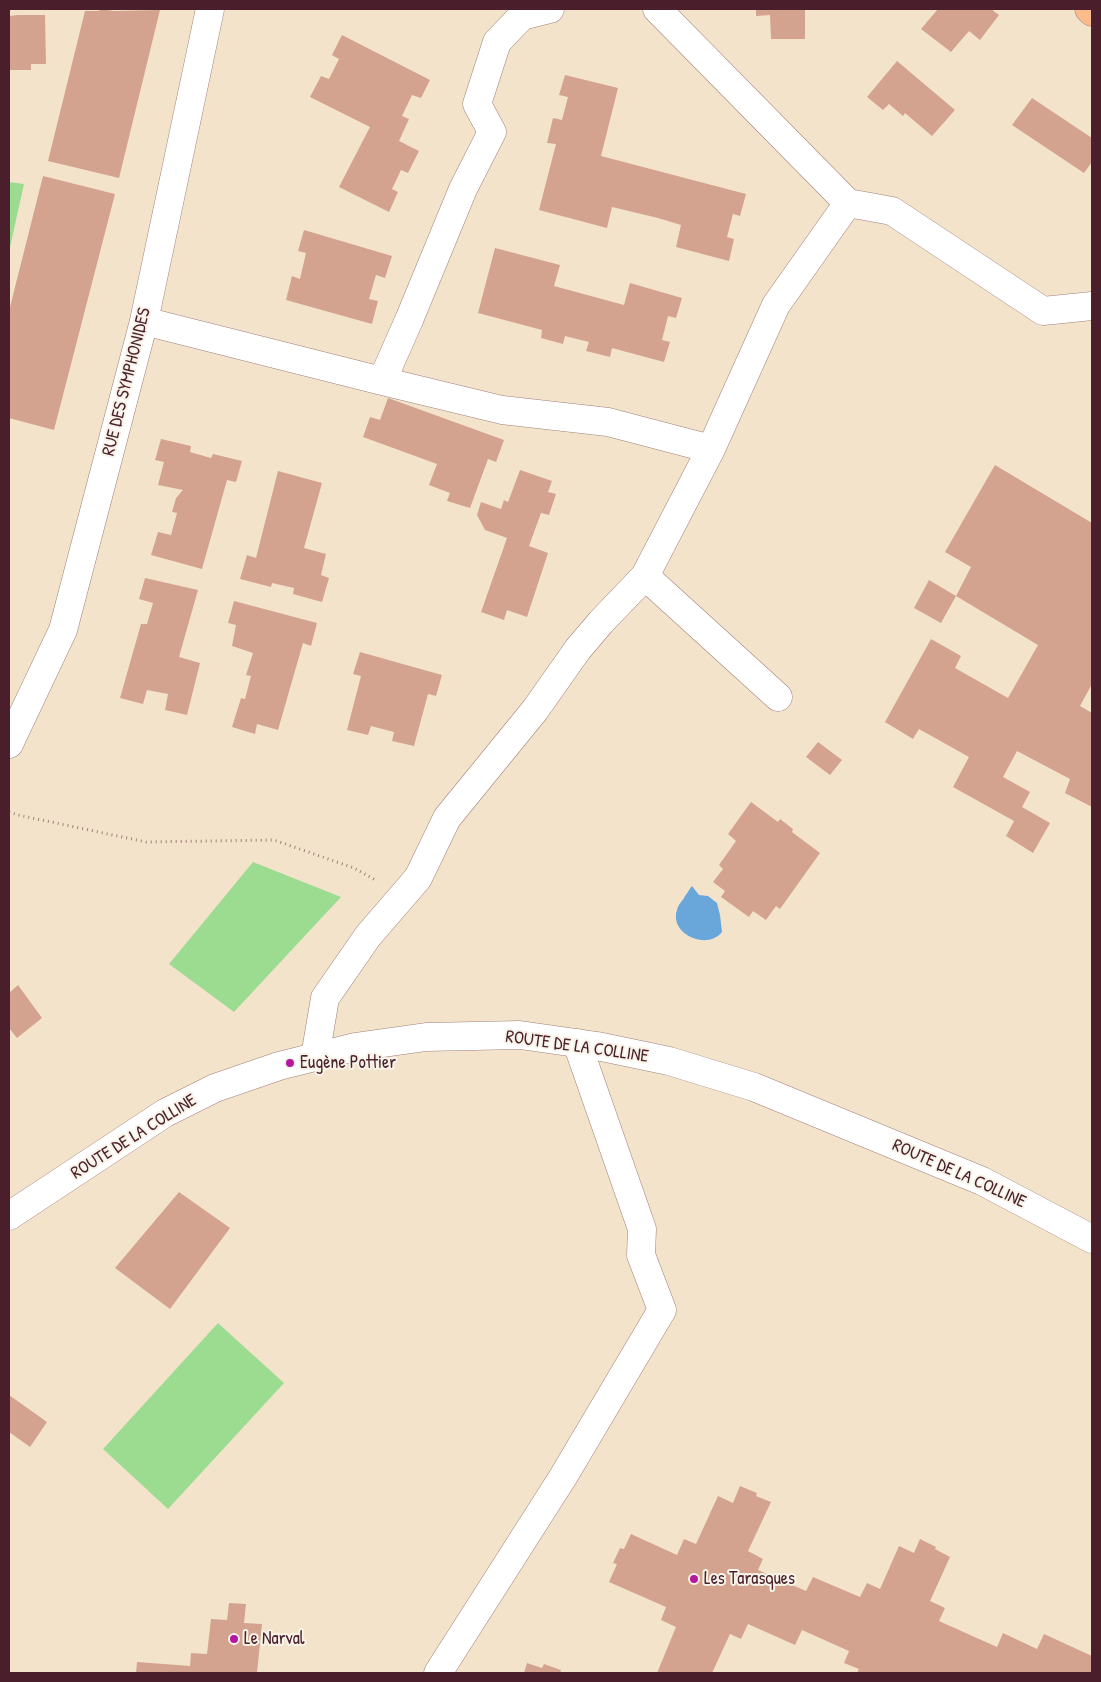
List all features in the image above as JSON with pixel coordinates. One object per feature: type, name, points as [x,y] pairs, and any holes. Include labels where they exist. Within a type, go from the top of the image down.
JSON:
[{"type":"main road","points":[[1089,9],[1092,12]]},
{"type":"street","name":"RUE DES SYMPHONIDES","points":[[9,744],[64,630],[144,321],[210,9]]},
{"type":"street","points":[[382,381],[463,190],[492,132],[477,104],[497,42],[522,16],[550,9]]},
{"type":"street","points":[[657,9],[848,203],[892,211],[1044,311],[1092,306]]},
{"type":"street","points":[[315,1056],[325,998],[368,936],[418,878],[446,818],[535,710],[578,649],[601,622],[646,576],[711,449],[776,305],[848,203]]},
{"type":"street","points":[[144,321],[502,410],[608,422],[711,449]]},
{"type":"street","points":[[646,576],[778,697]]},
{"type":"street","name":"ROUTE DE LA COLLINE","points":[[9,1216],[165,1113],[215,1088],[279,1066],[355,1047],[426,1037],[520,1035],[597,1046],[669,1061],[754,1087],[982,1181],[1092,1238]]},
{"type":"street","points":[[438,1673],[563,1477],[662,1310],[641,1255],[642,1229],[577,1044]]},
{"type":"path","points":[[9,812],[18,816],[146,842],[274,840],[354,868],[404,895]]},
{"type":"green space","points":[[9,182],[24,184],[9,252]]},
{"type":"green space","points":[[253,862],[341,897],[234,1012],[169,964]]},
{"type":"green space","points":[[218,1323],[284,1383],[168,1509],[103,1449]]},
{"type":"water","points":[[692,886],[699,895],[708,896],[717,903],[722,932],[708,940],[699,940],[684,933],[676,919],[679,904]]},
{"type":"building","points":[[100,9],[114,11],[160,10],[119,178],[48,161],[85,11],[99,11]]},
{"type":"building","points":[[756,9],[805,9],[805,39],[771,39],[770,15],[756,16]]},
{"type":"building","points":[[938,9],[991,9],[999,15],[980,40],[969,31],[951,52],[921,29]]},
{"type":"building","points":[[45,15],[46,64],[31,64],[31,70],[9,70],[9,16]]},
{"type":"building","points":[[342,35],[430,80],[421,98],[412,95],[402,116],[409,119],[399,141],[419,151],[408,173],[401,170],[392,189],[398,192],[389,212],[339,187],[370,127],[310,97],[321,76],[329,79],[339,59],[332,55]]},
{"type":"building","points":[[897,61],[955,110],[932,136],[905,113],[903,116],[889,104],[883,110],[867,97]]},
{"type":"building","points":[[565,75],[618,88],[601,156],[746,194],[740,216],[733,214],[727,237],[734,239],[729,261],[676,247],[681,225],[658,218],[612,207],[607,228],[539,210],[556,144],[547,143],[553,118],[562,120],[568,97],[559,95]]},
{"type":"building","points":[[1032,98],[1092,138],[1092,162],[1084,173],[1012,125]]},
{"type":"building","points":[[43,176],[115,194],[54,430],[9,418],[9,311]]},
{"type":"building","points":[[304,230],[392,256],[385,278],[376,275],[369,299],[378,301],[372,324],[286,300],[292,276],[300,279],[306,253],[298,251]]},
{"type":"building","points":[[495,248],[560,265],[554,286],[624,305],[630,283],[682,298],[676,318],[668,316],[662,340],[670,342],[664,362],[612,348],[610,357],[586,351],[589,342],[565,336],[563,344],[541,338],[542,330],[478,313]]},
{"type":"building","points":[[388,398],[504,440],[496,462],[488,459],[470,508],[447,501],[450,493],[429,485],[437,464],[363,437],[370,417],[380,420]]},
{"type":"building","points":[[161,439],[191,446],[190,452],[211,458],[213,454],[242,461],[236,482],[227,480],[202,569],[151,555],[158,532],[171,535],[177,513],[172,512],[176,498],[183,490],[158,485],[164,462],[155,460]]},
{"type":"building","points":[[995,465],[1092,523],[1092,684],[1080,706],[1092,713],[1092,807],[1065,793],[1070,779],[1017,751],[1003,777],[1030,792],[1022,807],[1050,823],[1033,853],[1006,836],[1014,821],[953,787],[969,757],[919,729],[913,739],[885,722],[931,639],[961,656],[955,668],[1008,698],[1038,645],[956,596],[971,567],[945,552]]},
{"type":"building","points":[[520,470],[552,481],[548,492],[556,494],[549,515],[541,513],[529,546],[548,553],[527,617],[507,610],[504,620],[481,612],[507,538],[485,530],[477,515],[481,502],[501,509],[504,500],[508,502]]},
{"type":"building","points":[[278,471],[322,483],[304,548],[326,554],[321,575],[329,578],[322,602],[293,594],[294,588],[272,583],[271,587],[240,579],[247,555],[256,558]]},
{"type":"building","points":[[145,578],[198,590],[179,657],[200,663],[187,715],[165,710],[168,694],[147,690],[143,704],[120,698],[141,624],[147,624],[153,603],[139,599]]},
{"type":"building","points":[[929,580],[956,596],[941,623],[914,608]]},
{"type":"building","points":[[234,601],[317,623],[311,646],[303,643],[278,730],[257,724],[255,734],[232,727],[241,698],[245,699],[251,676],[246,675],[253,653],[232,646],[236,625],[228,623]]},
{"type":"building","points":[[360,652],[442,675],[436,696],[428,694],[414,746],[392,741],[394,732],[371,726],[368,735],[347,730],[361,676],[353,674]]},
{"type":"building","points":[[818,742],[842,760],[830,775],[806,757]]},
{"type":"building","points":[[751,802],[778,822],[780,819],[793,829],[792,832],[820,853],[780,909],[776,906],[766,920],[753,911],[749,917],[721,897],[725,891],[713,882],[723,869],[719,865],[736,841],[728,834]]},
{"type":"building","points":[[18,985],[42,1018],[17,1038],[9,1028],[9,993]]},
{"type":"building","points":[[179,1192],[230,1228],[170,1309],[115,1268]]},
{"type":"building","points":[[9,1395],[47,1422],[30,1447],[9,1432]]},
{"type":"building","name":"Les Tarasques","points":[[740,1486],[757,1493],[756,1496],[771,1502],[748,1551],[763,1559],[758,1570],[806,1591],[813,1577],[860,1597],[867,1583],[880,1589],[899,1546],[914,1553],[920,1539],[950,1557],[930,1601],[945,1608],[939,1621],[997,1647],[1003,1633],[1037,1649],[1044,1634],[1092,1656],[1092,1673],[857,1673],[859,1669],[844,1663],[849,1651],[802,1630],[795,1645],[748,1624],[741,1639],[730,1634],[712,1673],[657,1673],[676,1627],[661,1620],[666,1607],[609,1582],[617,1564],[613,1563],[620,1548],[624,1549],[631,1534],[677,1555],[684,1539],[696,1544],[718,1496],[733,1503]]},
{"type":"building","name":"Le Narval","points":[[229,1603],[246,1604],[244,1623],[262,1624],[257,1673],[136,1673],[137,1662],[190,1666],[191,1653],[207,1654],[211,1619],[227,1620]]},
{"type":"building","points":[[527,1663],[542,1668],[544,1664],[561,1670],[560,1673],[524,1673]]},
{"type":"place","name":"Eugène Pottier","points":[[290,1063]]},
{"type":"place","name":"Les Tarasques","points":[[694,1579]]},
{"type":"place","name":"Le Narval","points":[[234,1639]]}]
